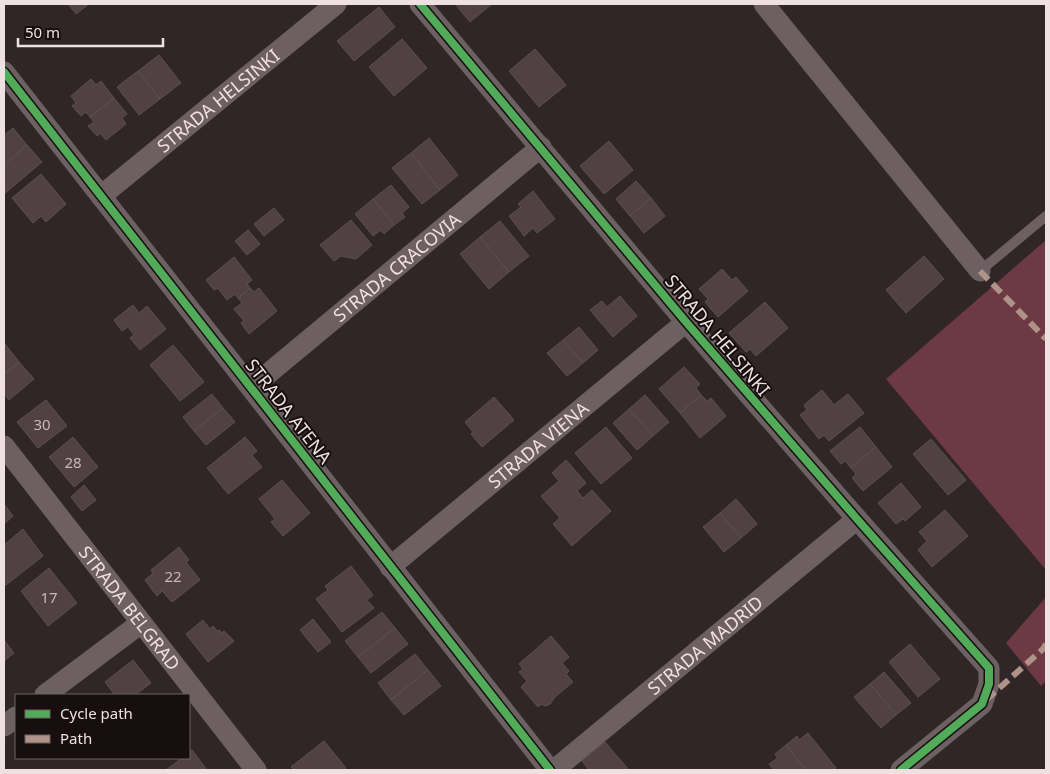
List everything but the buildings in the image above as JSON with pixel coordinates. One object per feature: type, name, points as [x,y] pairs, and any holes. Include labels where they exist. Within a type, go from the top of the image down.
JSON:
[{"type":"street","name":"STRADA HELSINKI","points":[[101,196],[336,4]]},
{"type":"street","name":"STRADA HELSINKI","points":[[420,4],[686,322],[989,668],[989,684],[982,704],[901,770]]},
{"type":"street","points":[[764,4],[980,271]]},
{"type":"street","name":"STRADA ATENA","points":[[4,72],[550,770]]},
{"type":"street","name":"STRADA CRACOVIA","points":[[252,387],[541,147]]},
{"type":"street","name":"STRADA VIENA","points":[[390,567],[686,322]]},
{"type":"street","name":"STRADA BELGRAD","points":[[4,446],[256,770]]},
{"type":"street","name":"STRADA MADRID","points":[[554,770],[857,519]]},
{"type":"street","points":[[46,694],[141,623]]},
{"type":"street","points":[[4,726],[15,718]]},
{"type":"lane","points":[[980,271],[1046,216]]},
{"type":"shaded area","points":[[1046,240],[1046,570],[886,379]]},
{"type":"shaded area","points":[[1046,597],[1046,681],[1041,686],[1006,643]]},
{"type":"marked path","points":[[980,271],[1046,339]]},
{"type":"marked path","points":[[986,700],[1043,649],[1046,644]]},
{"type":"cycle path","points":[[420,4],[686,322],[989,668],[989,684],[982,704],[901,770]]},
{"type":"cycle path","points":[[4,72],[550,770]]}]
